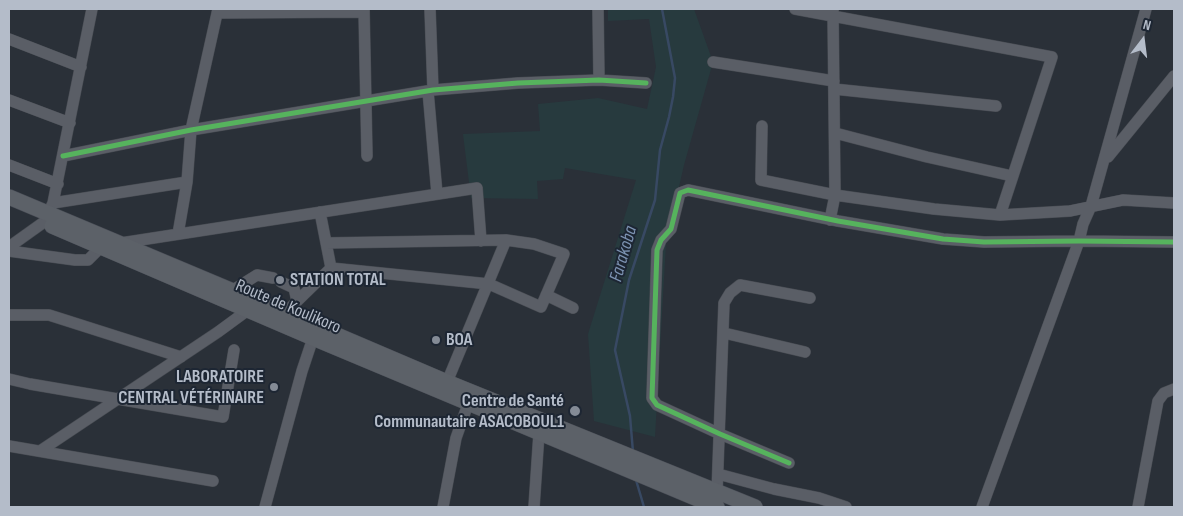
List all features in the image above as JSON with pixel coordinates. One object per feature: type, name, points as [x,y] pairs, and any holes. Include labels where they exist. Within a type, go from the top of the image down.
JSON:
[{"type":"main road","points":[[9,197],[48,213]]},
{"type":"main road","points":[[9,208],[48,213]]},
{"type":"main road","name":"Route de Koulikoro","points":[[48,213],[447,382],[520,419]]},
{"type":"main road","name":"Route de Koulikoro","points":[[48,213],[101,248],[468,404],[520,419]]},
{"type":"main road","points":[[520,419],[670,480],[717,492],[755,507]]},
{"type":"main road","points":[[670,480],[717,507]]},
{"type":"street","points":[[48,213],[58,184],[92,9]]},
{"type":"street","points":[[430,9],[431,91],[437,194]]},
{"type":"street","points":[[598,9],[599,80]]},
{"type":"street","points":[[795,9],[833,12],[1052,57],[1000,215]]},
{"type":"street","points":[[982,507],[1091,206],[1146,9]]},
{"type":"street","points":[[178,234],[187,182],[191,130],[217,11],[364,10],[366,156]]},
{"type":"street","points":[[830,220],[835,195],[833,12]]},
{"type":"street","points":[[9,39],[81,67]]},
{"type":"street","points":[[713,62],[834,85],[996,106]]},
{"type":"street","points":[[1105,160],[1174,76]]},
{"type":"street","points":[[63,156],[191,130],[431,91],[518,83],[599,80],[646,83]]},
{"type":"street","points":[[9,100],[70,123]]},
{"type":"street","points":[[762,126],[760,180],[835,195],[934,209],[1000,215],[1070,211],[1122,200],[1174,203]]},
{"type":"street","points":[[835,133],[927,157],[1012,176]]},
{"type":"street","points":[[9,165],[58,184]]},
{"type":"street","points":[[9,247],[48,213],[187,182]]},
{"type":"street","points":[[121,243],[477,188],[481,241]]},
{"type":"street","points":[[789,463],[657,405],[652,398],[658,250],[661,240],[671,229],[680,193],[688,190],[830,220],[943,238],[984,242],[1174,242]]},
{"type":"street","points":[[320,212],[330,268]]},
{"type":"street","points":[[326,244],[506,240],[534,244],[564,254],[540,307],[489,284],[330,268]]},
{"type":"street","points":[[447,382],[506,240]]},
{"type":"street","points":[[9,251],[88,260],[101,248]]},
{"type":"street","points":[[285,312],[330,268]]},
{"type":"street","points":[[233,290],[257,276],[277,280],[294,288],[297,301]]},
{"type":"street","points":[[717,492],[724,303],[730,293],[740,285],[810,298]]},
{"type":"street","points":[[546,295],[573,308]]},
{"type":"street","points":[[40,451],[248,310]]},
{"type":"street","points":[[9,314],[48,316],[181,357]]},
{"type":"street","points":[[724,333],[805,352]]},
{"type":"street","points":[[265,507],[302,371],[313,338]]},
{"type":"street","points":[[9,379],[224,417],[234,350]]},
{"type":"street","points":[[1138,507],[1158,401],[1164,393],[1174,389]]},
{"type":"street","points":[[443,507],[456,438],[468,404]]},
{"type":"street","points":[[534,507],[541,427]]},
{"type":"street","points":[[9,446],[214,482]]},
{"type":"street","points":[[718,474],[774,489],[819,498],[846,507]]},
{"type":"green space","points":[[608,9],[694,9],[713,62],[684,165],[666,244],[655,437],[594,421],[588,334],[636,180],[565,168],[563,179],[537,181],[538,199],[471,198],[463,134],[540,131],[538,104],[598,98],[647,109],[656,67],[649,19],[608,21]]},
{"type":"waterway","name":"Farakoba","points":[[633,452],[630,416],[615,350],[629,280],[655,200],[660,150],[673,97],[675,78],[662,9]]},
{"type":"waterway","name":"Farakoba","points":[[636,480],[644,507]]},
{"type":"cycle path","points":[[63,156],[191,130],[433,90],[518,83],[599,80],[646,83]]},
{"type":"cycle path","points":[[789,463],[657,405],[652,398],[657,250],[661,240],[671,229],[680,193],[688,190],[838,221],[943,239],[984,242],[1174,242]]},
{"type":"place","name":"STATION TOTAL","points":[[280,280]]},
{"type":"place","name":"BOA","points":[[436,340]]},
{"type":"place","name":"LABORATOIRE CENTRAL VÉTÉRINAIRE","points":[[274,387]]},
{"type":"place","name":"Centre de Santé Communautaire ASACOBOUL1","points":[[575,411]]}]
